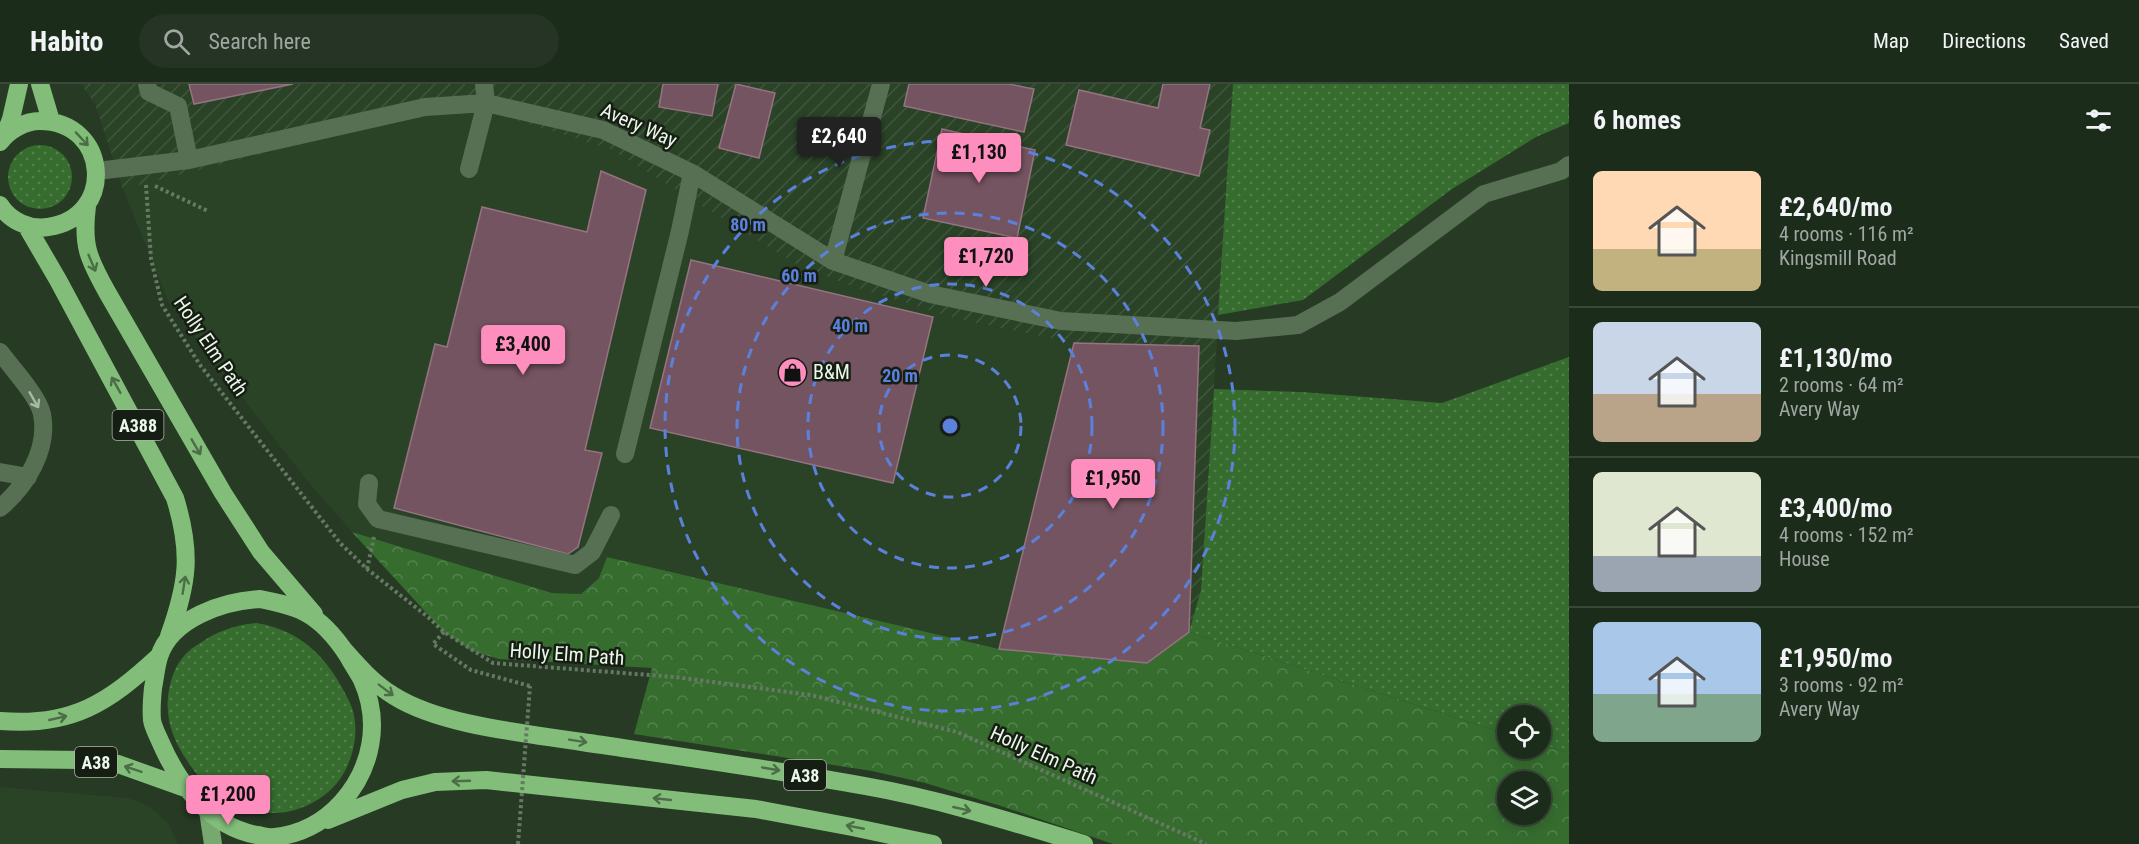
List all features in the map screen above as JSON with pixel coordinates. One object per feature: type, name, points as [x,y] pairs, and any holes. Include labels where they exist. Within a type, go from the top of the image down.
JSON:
[{"type":"highway","points":[[1,140],[11,119],[19,84]]},
{"type":"highway","points":[[40,84],[51,121]]},
{"type":"highway","points":[[0,206],[14,219],[26,225],[43,228],[60,225],[75,218],[87,206],[95,189],[97,171],[93,153],[83,138],[69,127],[51,121],[33,121],[17,127],[1,140]]},
{"type":"highway","name":"A388","points":[[87,206],[84,228],[85,246],[91,263],[107,292],[223,493],[261,552],[325,627]]},
{"type":"highway","name":"A388","points":[[26,225],[176,498],[187,546],[186,566],[182,594],[163,648]]},
{"type":"highway","points":[[0,722],[36,722],[61,718],[88,709],[112,696],[130,682],[184,625],[202,613],[239,600],[260,599],[284,604],[305,612],[325,627],[344,650],[362,680],[370,706],[373,729],[369,752],[361,774],[350,793],[318,824],[287,839],[244,833],[224,823],[208,811],[188,789],[166,753],[152,722],[154,686],[163,648]]},
{"type":"highway","name":"A38","points":[[344,650],[369,677],[394,696],[425,710],[472,724],[868,786],[996,817],[1084,844]]},
{"type":"highway","name":"A38","points":[[0,759],[83,760],[118,764],[188,789]]},
{"type":"highway","name":"A38","points":[[318,824],[402,790],[435,782],[486,780],[756,809],[933,844]]},
{"type":"main road","points":[[208,811],[213,844]]},
{"type":"street","points":[[147,84],[149,92],[178,106],[189,160]]},
{"type":"street","points":[[468,169],[486,103],[484,84]]},
{"type":"street","points":[[832,261],[881,84]]},
{"type":"street","name":"Avery Way","points":[[97,171],[189,160],[425,107],[486,103],[603,130],[692,173],[832,261],[930,294],[1061,321],[1236,331],[1298,325],[1340,303],[1484,194],[1561,171],[1569,165]]},
{"type":"street","points":[[625,454],[692,173]]},
{"type":"street","points":[[0,352],[26,385],[41,413],[43,439],[28,477],[13,497],[0,508]]},
{"type":"street","points":[[0,472],[28,477]]},
{"type":"street","points":[[369,483],[367,504],[378,519],[575,565],[592,552],[611,515]]},
{"type":"path","name":"Holly Elm Path","points":[[208,211],[146,183],[152,259],[162,305],[200,365],[340,543],[367,569],[444,632],[493,663],[675,677],[811,695],[957,732],[1206,844]]},
{"type":"path","points":[[367,569],[378,519]]},
{"type":"path","points":[[444,632],[433,644],[471,670],[530,686],[518,844]]},
{"type":"shaded area","points":[[81,84],[1233,84],[1201,590],[1189,632],[1147,663],[999,649],[1074,343],[958,319],[848,285],[794,263],[610,149],[493,113],[429,112],[123,189],[95,104]]},
{"type":"shaded area","points":[[429,112],[493,113],[610,149],[794,263],[848,285],[958,319],[1074,343],[999,649],[607,557],[599,578],[581,594],[552,593],[352,532],[305,478],[169,303],[123,189]]},
{"type":"shaded area","points":[[0,787],[127,798],[138,801],[151,808],[168,823],[178,844],[0,844]]},
{"type":"green space","points":[[1233,84],[1569,84],[1569,123],[1536,137],[1452,189],[1303,300],[1218,315]]},
{"type":"green space","points":[[40,145],[63,154],[72,177],[63,200],[40,209],[17,200],[8,177],[17,154]]},
{"type":"green space","points":[[1569,357],[1569,753],[1551,747],[1551,705],[1497,705],[1497,731],[1189,632],[1201,590],[1214,389],[1302,392],[1442,403]]},
{"type":"green space","points":[[352,532],[552,593],[581,594],[599,578],[607,557],[999,649],[1147,663],[1189,632],[1497,731],[1497,759],[1551,759],[1551,747],[1569,753],[1569,844],[1113,844],[925,783],[872,771],[634,734],[652,668],[499,659],[472,651],[444,632]]},
{"type":"green space","points":[[256,623],[287,632],[312,649],[323,660],[341,686],[353,710],[355,720],[353,751],[340,779],[327,793],[311,804],[276,813],[258,812],[240,807],[223,799],[208,787],[182,753],[173,735],[168,716],[168,696],[172,679],[176,667],[187,653],[218,633],[232,627]]},
{"type":"building","points":[[189,84],[293,84],[194,104]]},
{"type":"building","points":[[663,84],[718,84],[712,116],[659,107]]},
{"type":"building","points":[[736,84],[775,93],[759,158],[719,148]]},
{"type":"building","points":[[909,84],[1009,84],[1034,89],[1024,132],[904,106]]},
{"type":"building","points":[[1163,84],[1210,84],[1200,128],[1210,130],[1199,176],[1066,145],[1079,90],[1158,108]]},
{"type":"building","points":[[942,129],[1035,150],[1017,238],[923,218]]},
{"type":"building","points":[[601,171],[646,190],[585,450],[602,453],[578,547],[568,554],[394,508],[435,344],[447,347],[482,207],[587,232]]},
{"type":"building","name":"B&M","points":[[691,260],[933,317],[893,483],[650,428]]},
{"type":"building","points":[[1074,343],[1199,346],[1189,632],[1147,663],[999,649]]},
{"type":"place","name":"B&M","points":[[792,372]]}]
